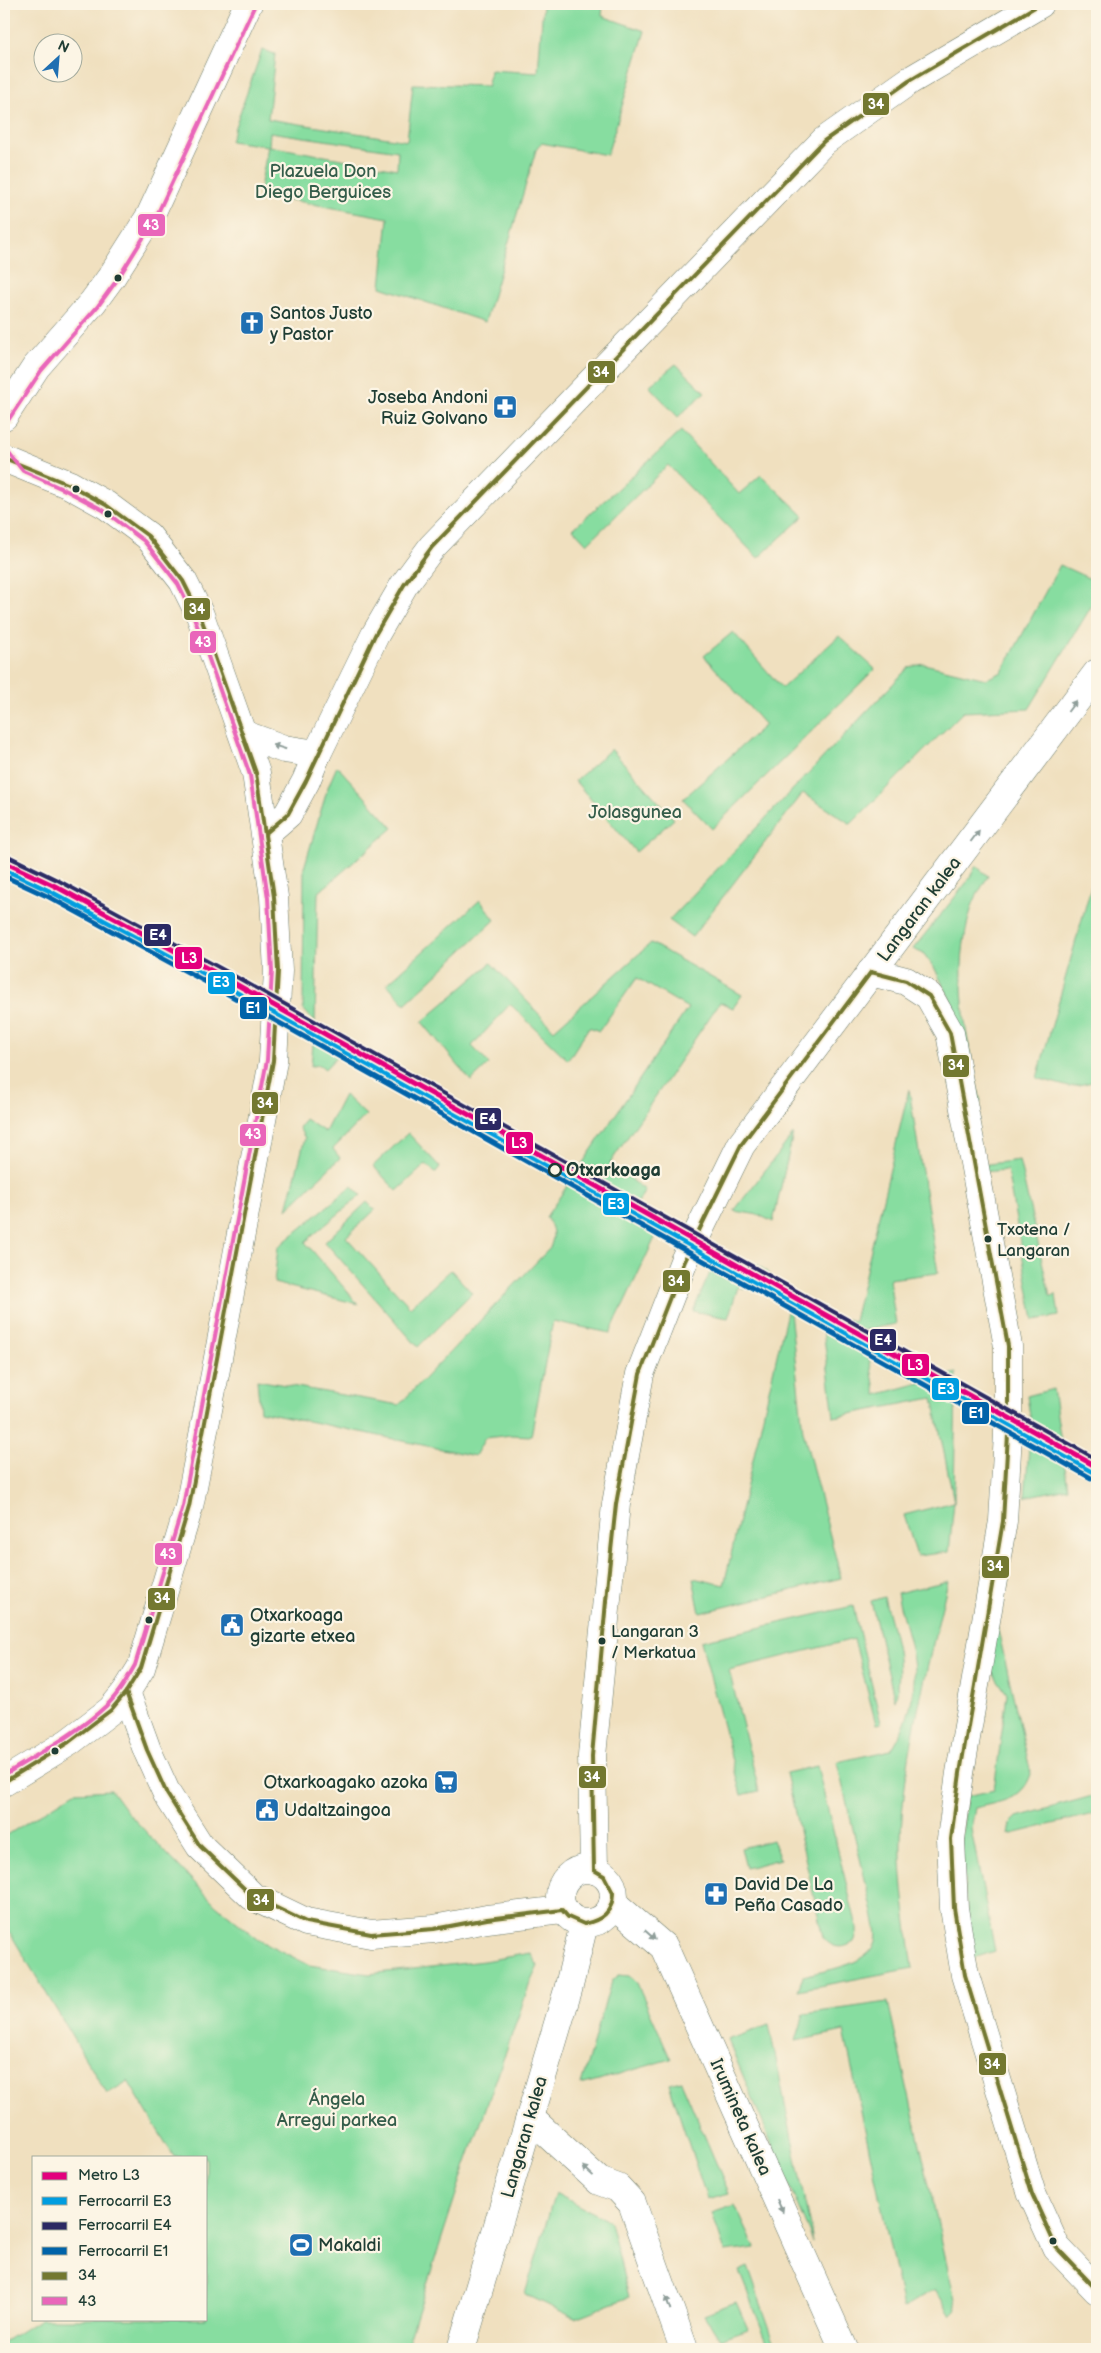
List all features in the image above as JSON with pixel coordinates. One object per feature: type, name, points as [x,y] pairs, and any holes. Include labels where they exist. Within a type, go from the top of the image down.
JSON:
[{"type":"street","points":[[4,416],[36,367],[93,302],[112,276],[150,216],[248,4]]},
{"type":"street","points":[[266,834],[288,814],[306,781],[317,754],[375,635],[404,586],[432,547],[824,141],[908,81],[1040,4]]},
{"type":"street","points":[[4,424],[16,462],[70,485],[106,505],[148,536],[182,581],[200,614],[256,773],[274,897],[278,971],[273,1061],[189,1507],[141,1668],[112,1710],[69,1742],[4,1782]]},
{"type":"street","name":"Langaran kalea","points":[[594,1870],[592,1756],[616,1504],[640,1374],[684,1261],[741,1145],[1097,673]]},
{"type":"street","points":[[243,734],[284,749],[317,754]]},
{"type":"street","points":[[871,972],[906,981],[929,996],[950,1033],[1008,1346],[1008,1434],[1003,1521],[960,1773],[951,1839],[954,1908],[965,1975],[1032,2194],[1056,2247],[1097,2290]]},
{"type":"street","points":[[126,1692],[147,1750],[167,1794],[200,1846],[252,1896],[306,1922],[371,1934],[434,1929],[487,1919],[562,1910]]},
{"type":"street","points":[[594,1870],[604,1874],[610,1882],[614,1893],[614,1903],[610,1912],[603,1919],[584,1924],[568,1917],[562,1910],[559,1901],[562,1883],[576,1871],[594,1870]]},
{"type":"street","name":"Irumineta kalea","points":[[614,1903],[664,1947],[844,2349]]},
{"type":"street","name":"Langaran kalea","points":[[461,2349],[568,1990],[584,1924]]},
{"type":"street","points":[[530,2118],[599,2181],[618,2188],[632,2203],[684,2349]]},
{"type":"green space","name":"Plazuela Don Diego Berguices","points":[[543,4],[603,4],[602,16],[645,31],[607,155],[541,143],[536,150],[485,322],[381,287],[388,218],[259,194],[268,146],[230,141],[262,50],[275,54],[268,119],[407,141],[413,84],[488,86],[490,70],[538,73]],"holes":[[[270,132],[398,151],[397,169],[269,146]]]},
{"type":"green space","points":[[676,364],[705,392],[678,417],[649,386]]},
{"type":"green space","points":[[681,431],[739,494],[761,475],[804,516],[758,558],[668,465],[587,544],[573,529]]},
{"type":"green space","points":[[1060,565],[1097,582],[1097,597],[1029,709],[963,712],[851,824],[803,793],[692,937],[669,920],[909,667],[924,664],[986,679],[1002,672]]},
{"type":"green space","points":[[733,632],[782,688],[839,636],[875,669],[712,829],[683,799],[765,725],[704,656]]},
{"type":"green space","name":"Jolasgunea","points":[[611,749],[674,819],[636,852],[575,781]]},
{"type":"green space","points":[[337,766],[393,828],[318,893],[315,1022],[303,1009],[304,868],[328,787]]},
{"type":"green space","points":[[976,866],[988,876],[972,906],[965,934],[962,958],[963,1006],[966,1031],[981,1102],[970,1104],[953,1005],[935,969],[924,954],[913,949],[967,882]]},
{"type":"green space","points":[[1097,866],[1097,1081],[1069,1087],[1037,1078]]},
{"type":"green space","points":[[480,900],[495,920],[405,1004],[387,984]]},
{"type":"green space","points":[[651,943],[742,995],[733,1008],[720,1002],[610,1163],[645,1190],[637,1205],[661,1225],[610,1333],[553,1321],[531,1436],[511,1435],[485,1438],[475,1456],[260,1411],[257,1380],[399,1405],[550,1248],[553,1232],[546,1217],[688,1008],[637,978],[599,1031],[589,1027],[568,1060],[510,1004],[472,1046],[489,1064],[471,1081],[422,1022],[491,963],[554,1030]]},
{"type":"green space","points":[[315,1022],[340,1053],[325,1069],[320,1065],[311,1066]]},
{"type":"green space","points":[[909,1089],[938,1273],[889,1279],[896,1324],[864,1330],[876,1395],[956,1373],[954,1502],[933,1398],[834,1417],[821,1313],[854,1321]]},
{"type":"green space","points":[[344,1095],[366,1115],[333,1149],[340,1158],[287,1209],[305,1138],[299,1128],[305,1119],[325,1132]]},
{"type":"green space","points":[[408,1133],[440,1167],[435,1173],[426,1164],[397,1191],[373,1166]]},
{"type":"green space","points":[[793,1134],[773,1222],[759,1215],[734,1211]]},
{"type":"green space","points":[[1019,1160],[1050,1296],[1056,1295],[1059,1316],[1034,1320],[1007,1170],[981,1172],[981,1165]]},
{"type":"green space","points":[[352,1186],[361,1195],[305,1242],[358,1304],[274,1283],[278,1247]]},
{"type":"green space","points":[[367,1202],[375,1210],[346,1237],[410,1307],[451,1270],[472,1293],[418,1347],[325,1242]]},
{"type":"green space","points":[[718,1255],[742,1258],[759,1265],[787,1297],[738,1287],[728,1318],[693,1311]]},
{"type":"green space","points":[[789,1303],[803,1431],[841,1578],[700,1613],[693,1578],[724,1585]]},
{"type":"green space","points":[[1053,1389],[1068,1488],[1025,1497],[1031,1422],[1027,1396]]},
{"type":"green space","points":[[954,1502],[949,1552],[917,1556],[904,1515]]},
{"type":"green space","points":[[948,1581],[916,1720],[904,1792],[901,1862],[904,1902],[913,1968],[798,1990],[803,1976],[854,1962],[870,1951],[875,1944],[877,1934],[874,1917],[837,1762],[891,1750],[901,1732],[909,1711],[914,1679],[911,1650],[897,1593]]},
{"type":"green space","points":[[884,1597],[897,1649],[899,1674],[895,1701],[871,1601]]},
{"type":"green space","points":[[853,1606],[881,1723],[876,1724],[854,1639],[729,1670],[759,1791],[741,1795],[701,1641]]},
{"type":"green space","points":[[996,1621],[1031,1774],[1022,1790],[1016,1795],[975,1808],[971,1829],[995,1951],[971,1959],[961,1843],[967,1796],[994,1790],[1007,1694],[990,1668]]},
{"type":"green space","points":[[817,1766],[857,1927],[854,1942],[841,1947],[833,1946],[823,1937],[786,1773]]},
{"type":"green space","name":"Ángela Arregui parkea","points":[[111,1790],[127,1812],[216,1905],[259,1940],[309,1965],[369,1974],[484,1961],[530,1953],[538,1966],[530,1983],[459,2185],[406,2349],[4,2349],[4,2342],[38,2320],[208,2320],[208,2156],[173,2156],[128,2081],[107,2094],[4,1923],[4,1837],[75,1792]]},
{"type":"green space","points":[[1096,1795],[1097,1813],[1008,1835],[1010,1824],[1017,1817]]},
{"type":"green space","points":[[773,1840],[780,1859],[746,1868],[741,1848]]},
{"type":"green space","points":[[619,1975],[629,1976],[637,1983],[671,2059],[581,2085],[609,1989],[613,1980]]},
{"type":"green space","points":[[888,2002],[957,2309],[951,2315],[935,2289],[903,2308],[844,2031],[796,2041],[804,2014]]},
{"type":"green space","points":[[769,2025],[813,2242],[728,2040]]},
{"type":"green space","points":[[681,2081],[729,2193],[707,2199],[669,2084]]},
{"type":"green space","points":[[555,2193],[610,2222],[629,2297],[575,2318],[525,2294]]},
{"type":"green space","points":[[735,2205],[755,2248],[725,2252],[712,2213]]},
{"type":"green space","points":[[748,2267],[777,2349],[770,2349],[739,2271]]},
{"type":"green space","points":[[736,2302],[748,2329],[720,2339],[704,2314]]},
{"type":"metro line","name":"L3","points":[[4,862],[55,886],[225,978],[1097,1467]]},
{"type":"rail line","name":"E4","points":[[7,856],[58,881],[228,973],[1097,1460]]},
{"type":"rail line","name":"E3","points":[[4,869],[52,892],[222,983],[1094,1472]]},
{"type":"rail line","name":"E1","points":[[4,876],[49,897],[219,989],[1091,1478]]},
{"type":"transit line","name":"34","points":[[266,833],[288,814],[306,781],[375,635],[404,585],[432,547],[824,141],[909,81],[1040,4]]},
{"type":"transit line","name":"43","points":[[9,419],[41,371],[98,306],[117,280],[155,219],[254,7]]},
{"type":"transit line","name":"43","points":[[4,447],[23,471],[103,510],[144,541],[178,584],[194,617],[250,775],[268,898],[272,971],[267,1060],[183,1506],[135,1665],[122,1687],[106,1706],[82,1726],[4,1775]]},
{"type":"transit line","name":"34","points":[[4,458],[70,485],[106,505],[148,536],[183,581],[200,615],[256,773],[274,897],[278,971],[273,1061],[189,1507],[141,1668],[126,1692],[111,1710],[69,1742],[4,1782]]},
{"type":"transit line","name":"34","points":[[126,1692],[147,1750],[167,1794],[200,1846],[252,1896],[306,1922],[371,1934],[434,1929],[487,1919],[562,1910],[568,1917],[584,1924],[596,1920],[605,1914],[611,1905],[613,1893],[604,1876],[594,1870],[592,1756],[616,1504],[640,1374],[684,1261],[741,1145],[871,972],[906,981],[929,996],[950,1033],[1008,1346],[1008,1434],[1003,1521],[960,1773],[951,1839],[954,1908],[965,1975],[1032,2194],[1056,2247],[1097,2290]]},
{"type":"place","name":"Santos Justo y Pastor","points":[[252,323]]},
{"type":"place","name":"Joseba Andoni Ruiz Golvano","points":[[505,407]]},
{"type":"place","name":"Otxarkoaga","points":[[555,1170]]},
{"type":"place","name":"Txotena / Langaran","points":[[988,1239]]},
{"type":"place","name":"Otxarkoaga gizarte etxea","points":[[232,1625]]},
{"type":"place","name":"Langaran 3 / Merkatua","points":[[602,1641]]},
{"type":"place","name":"Otxarkoagako azoka","points":[[446,1782]]},
{"type":"place","name":"Udaltzaingoa","points":[[267,1810]]},
{"type":"place","name":"David De La Peña Casado","points":[[716,1894]]},
{"type":"place","name":"Makaldi","points":[[301,2245]]}]
